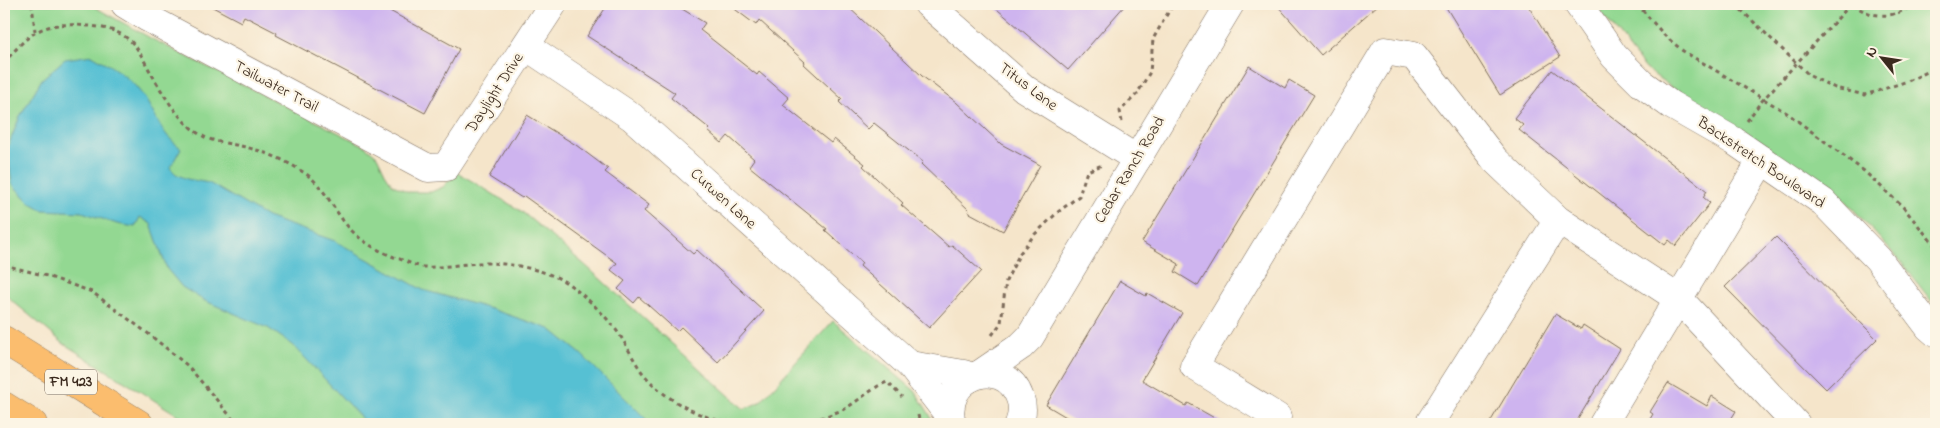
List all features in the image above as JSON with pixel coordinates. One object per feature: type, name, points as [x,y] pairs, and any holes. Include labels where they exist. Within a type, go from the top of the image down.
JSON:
[{"type":"main road","name":"FM 423","points":[[4,340],[139,424]]},
{"type":"main road","points":[[4,406],[33,424]]},
{"type":"street","name":"Tailwater Trail","points":[[125,4],[428,168]]},
{"type":"street","name":"Daylight Drive","points":[[428,168],[446,167],[553,4]]},
{"type":"street","name":"Titus Lane","points":[[928,4],[1025,89],[1137,159]]},
{"type":"street","name":"Cedar Ranch Road","points":[[951,420],[951,401],[959,386],[1021,346],[1030,337],[1230,4]]},
{"type":"street","name":"Backstretch Boulevard","points":[[1578,4],[1614,56],[1641,83],[1671,105],[1734,141],[1823,202],[1878,259],[1929,327],[1936,333]]},
{"type":"street","name":"Curwen Lane","points":[[526,46],[632,117],[910,365],[951,420]]},
{"type":"street","points":[[1280,422],[1194,366],[1385,51],[1414,56],[1490,155],[1558,220],[1679,298],[1770,414],[1796,424]]},
{"type":"street","points":[[1603,424],[1762,160]]},
{"type":"street","points":[[1430,424],[1558,220]]},
{"type":"street","name":"Cedar Ranch Road","points":[[1023,411],[1022,384],[1030,337]]},
{"type":"street","points":[[910,365],[975,376],[989,374],[1006,380],[1023,411]]},
{"type":"path","points":[[32,4],[35,31]]},
{"type":"path","points":[[1123,126],[1120,111],[1137,94],[1150,72],[1153,39],[1173,4]]},
{"type":"path","points":[[1637,4],[1665,36],[1683,51],[1733,82],[1764,98],[1864,171],[1903,208],[1936,247]]},
{"type":"path","points":[[1735,4],[1810,76],[1835,88],[1865,95],[1908,81],[1936,68]]},
{"type":"path","points":[[1734,141],[1764,98],[1852,4],[1867,13],[1878,15],[1890,15],[1901,12],[1913,4]]},
{"type":"path","points":[[4,63],[20,44],[35,31],[50,26],[72,24],[102,27],[124,35],[136,46],[170,104],[201,135],[215,141],[246,147],[278,157],[306,173],[320,188],[351,230],[368,245],[423,267],[481,263],[507,264],[538,271],[562,280],[609,320],[640,370],[654,386],[685,408],[720,422],[735,424]]},
{"type":"path","points":[[992,335],[1001,323],[1006,281],[1020,253],[1035,234],[1058,212],[1079,196],[1087,171],[1104,163]]},
{"type":"path","points":[[4,265],[47,276],[92,292],[188,366],[237,424]]},
{"type":"path","points":[[805,424],[845,409],[878,386],[887,382],[906,401]]},
{"type":"path","points":[[914,408],[920,424]]},
{"type":"green space","points":[[4,4],[89,4],[154,40],[365,146],[377,156],[393,185],[409,192],[431,192],[443,187],[457,172],[521,211],[585,265],[744,409],[760,402],[833,321],[915,391],[930,415],[933,424],[192,424],[64,344],[4,294]]},
{"type":"green space","points":[[1594,4],[1936,4],[1936,307],[1901,262],[1845,200],[1728,122],[1681,94],[1646,69]]},
{"type":"water","points":[[92,55],[131,81],[146,100],[168,136],[181,148],[170,168],[176,174],[187,179],[209,183],[267,217],[335,241],[423,290],[491,309],[550,329],[581,354],[651,424],[369,424],[363,420],[293,345],[268,328],[203,300],[182,287],[167,269],[151,224],[140,217],[135,227],[117,224],[82,212],[43,210],[29,202],[12,184],[7,149],[20,116],[42,79],[65,59]]},
{"type":"building","points":[[207,4],[377,4],[459,49],[425,113],[276,35],[277,33],[244,16],[241,22]]},
{"type":"building","points":[[608,4],[674,4],[705,23],[700,30],[757,75],[759,72],[789,98],[783,105],[831,143],[834,139],[865,164],[863,166],[903,203],[901,205],[949,247],[952,245],[981,271],[929,328],[860,266],[862,263],[825,230],[827,229],[749,166],[754,159],[728,136],[722,143],[708,131],[710,129],[671,98],[675,93],[587,36]]},
{"type":"building","points":[[728,4],[845,4],[922,76],[956,102],[1001,144],[1040,165],[1003,231],[968,212],[969,210],[921,164],[923,162],[874,123],[868,129],[839,102],[842,99],[804,64],[805,62],[759,20],[756,25]]},
{"type":"building","points":[[991,4],[1126,4],[1068,70]]},
{"type":"building","points":[[1276,4],[1379,4],[1321,55]]},
{"type":"building","points":[[1444,4],[1527,4],[1560,57],[1500,95]]},
{"type":"building","points":[[1249,66],[1285,88],[1289,80],[1314,95],[1198,286],[1175,272],[1179,264],[1142,242]]},
{"type":"building","points":[[1552,70],[1707,191],[1703,197],[1710,203],[1676,246],[1669,240],[1665,245],[1519,130],[1523,125],[1514,118]]},
{"type":"building","points":[[527,115],[576,145],[608,169],[605,172],[649,205],[644,211],[693,254],[697,250],[764,311],[718,362],[681,327],[677,331],[639,297],[634,303],[618,289],[625,281],[611,270],[617,263],[524,196],[522,198],[489,177]]},
{"type":"building","points":[[1776,237],[1877,339],[1826,389],[1725,287]]},
{"type":"building","points":[[1120,281],[1146,296],[1147,293],[1182,313],[1142,380],[1186,406],[1188,403],[1225,424],[1078,424],[1046,405]]},
{"type":"building","points":[[1555,314],[1581,329],[1583,325],[1620,349],[1575,424],[1489,424]]},
{"type":"building","points":[[1668,383],[1707,406],[1712,396],[1736,411],[1728,424],[1647,424],[1653,414],[1650,412]]}]
